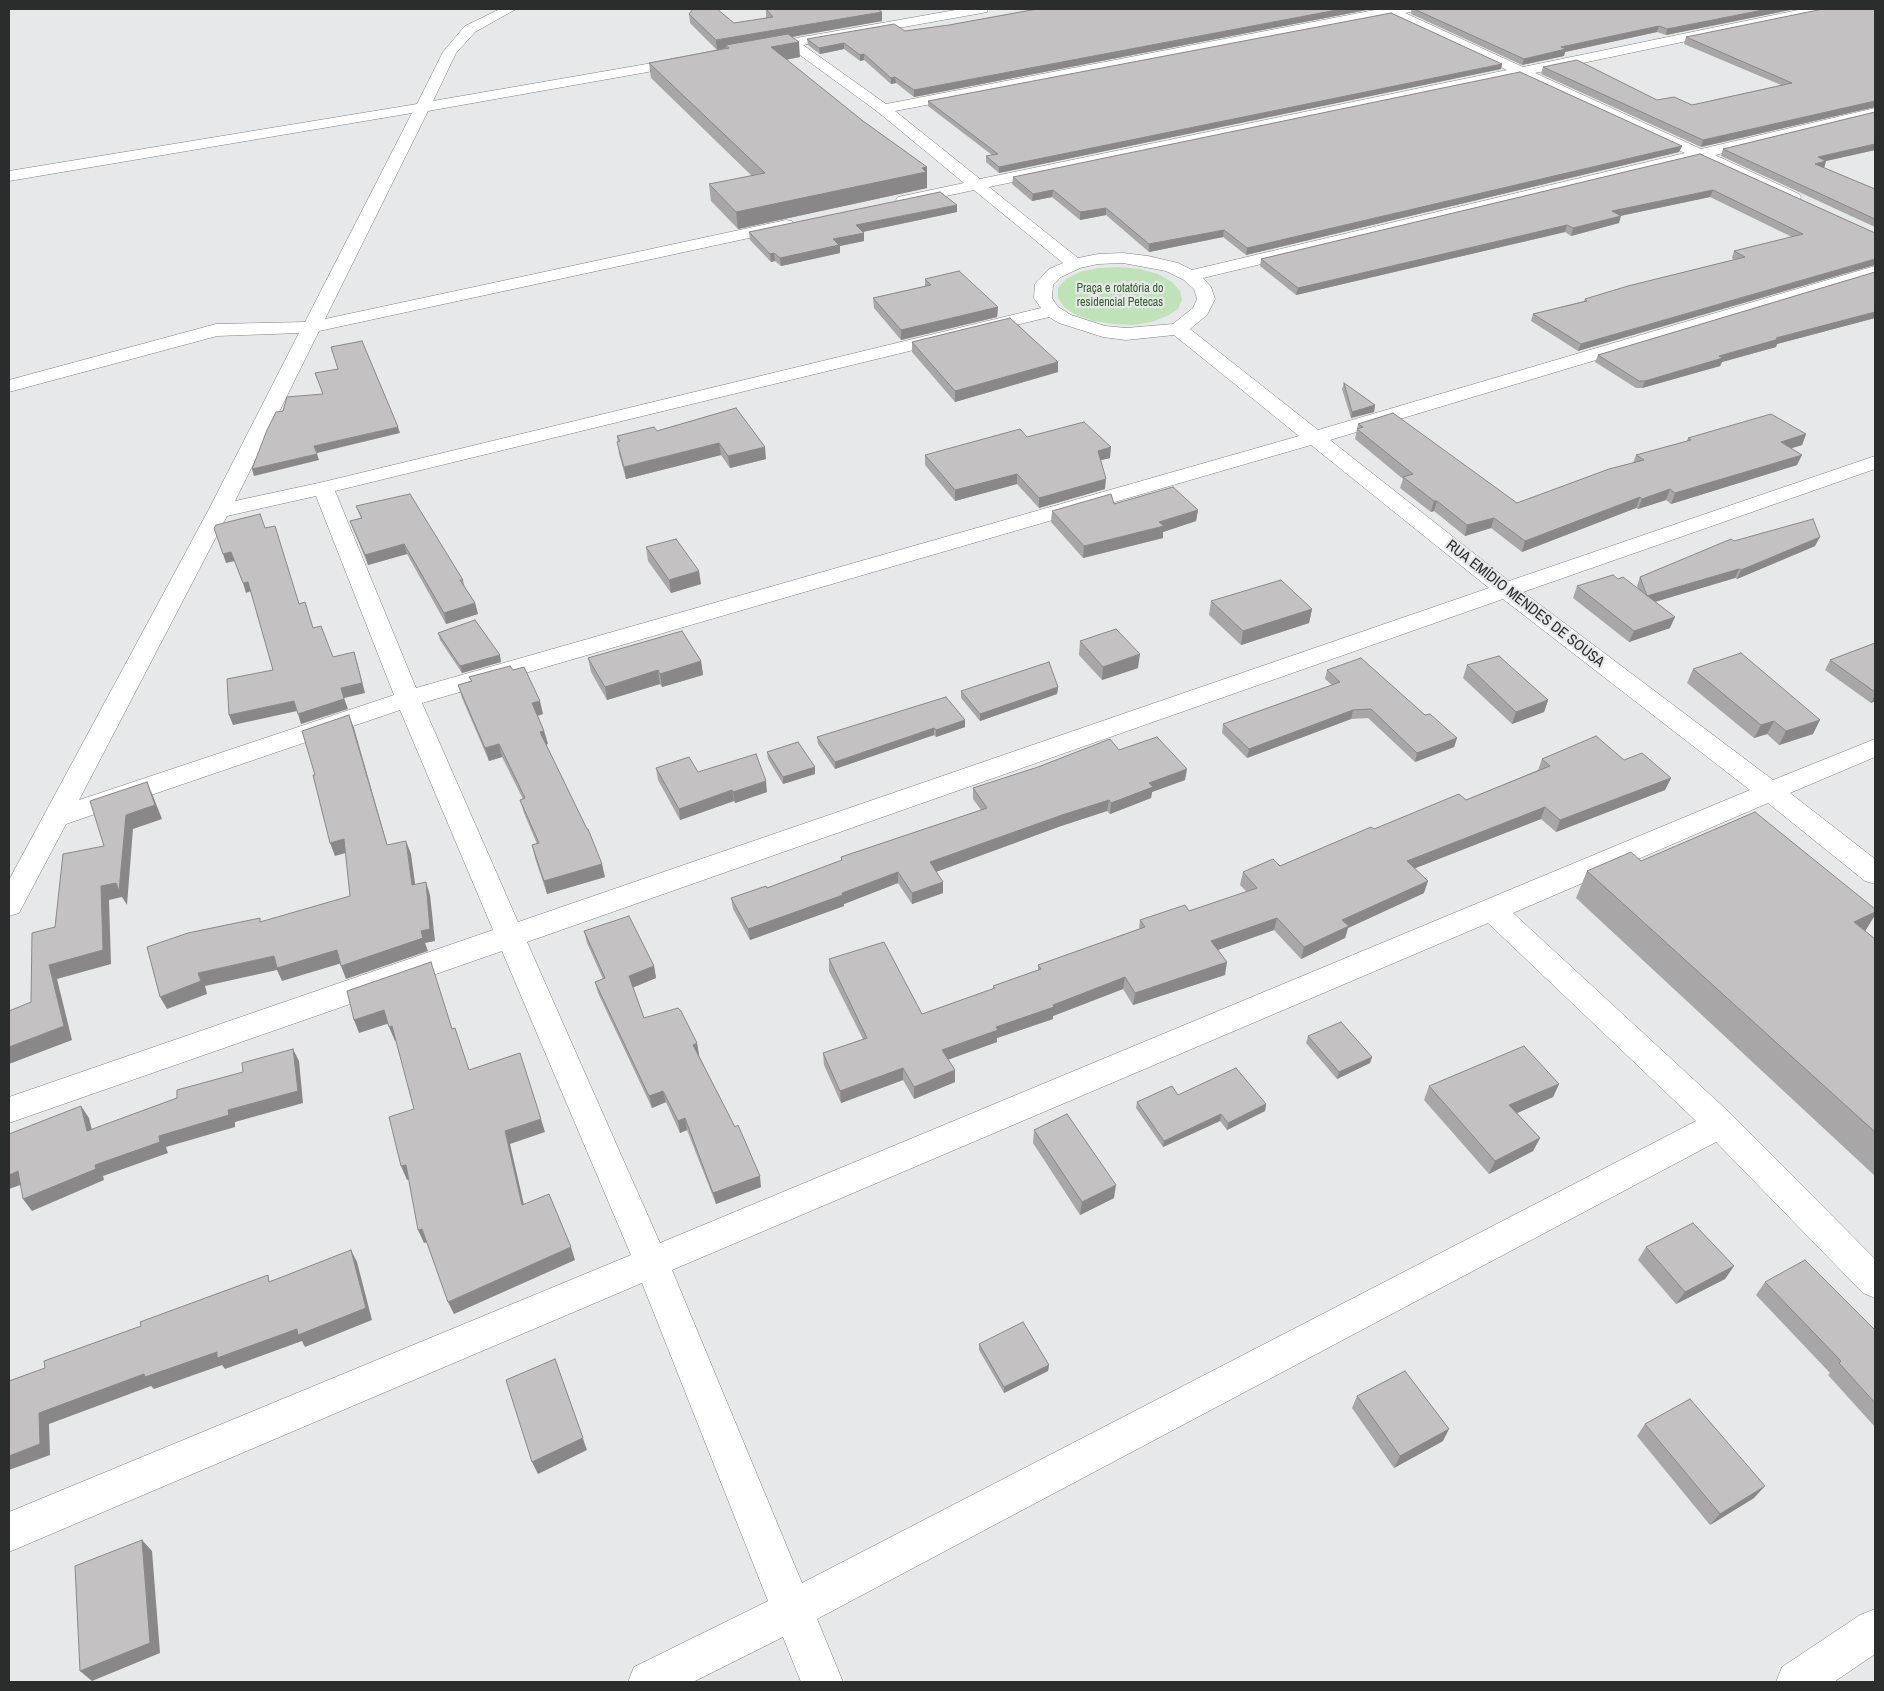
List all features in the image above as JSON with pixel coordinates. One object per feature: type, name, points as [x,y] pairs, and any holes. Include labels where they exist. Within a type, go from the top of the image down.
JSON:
[{"type":"street","points":[[9,906],[218,511],[450,52],[458,40],[470,29],[510,9]]},
{"type":"street","points":[[918,9],[945,15]]},
{"type":"street","points":[[752,49],[982,9]]},
{"type":"street","points":[[883,109],[1389,10],[1407,9]]},
{"type":"street","points":[[887,204],[1820,9]]},
{"type":"street","points":[[1389,10],[1806,202]]},
{"type":"street","points":[[791,42],[883,109],[974,185],[1075,264]]},
{"type":"street","points":[[9,176],[704,58]]},
{"type":"street","points":[[1190,276],[1875,112]]},
{"type":"street","points":[[9,386],[216,330],[312,327],[799,222]]},
{"type":"street","points":[[1098,259],[1140,260],[1172,267],[1190,276],[1202,287],[1206,299],[1201,311],[1178,328],[1126,334],[1082,327],[1065,320],[1052,311],[1043,298],[1044,284],[1056,273],[1075,264],[1098,259]]},
{"type":"street","points":[[55,818],[408,699],[1314,438],[1875,272]]},
{"type":"street","points":[[218,511],[323,488],[1052,311]]},
{"type":"street","name":"RUA EMÍDIO MENDES DE SOUSA","points":[[1178,328],[1507,591],[1771,792],[1875,874]]},
{"type":"street","points":[[9,1110],[1875,462]]},
{"type":"street","points":[[323,488],[408,699],[650,1262],[822,1682]]},
{"type":"street","points":[[9,1532],[1492,910],[1875,747]]},
{"type":"street","points":[[1492,910],[1720,1124],[1875,1282]]},
{"type":"street","points":[[649,1682],[793,1610],[1720,1124]]},
{"type":"street","points":[[1797,1682],[1875,1630]]},
{"type":"green space","name":"Praça e rotatória do residencial Petecas","points":[[1098,268],[1140,269],[1158,274],[1172,282],[1180,291],[1182,300],[1178,309],[1152,322],[1133,325],[1113,324],[1093,321],[1076,315],[1064,307],[1058,298],[1058,288],[1066,279],[1080,272]]},
{"type":"building","points":[[693,9],[717,9],[734,23],[773,17],[766,9],[878,9],[882,12],[716,40],[689,14]]},
{"type":"building","points":[[1037,9],[1342,9],[914,90],[895,77],[891,78],[864,54],[860,55],[844,43],[819,48],[807,39],[894,24],[905,31]]},
{"type":"building","points":[[1414,9],[1768,9],[1667,29],[1659,26],[1561,47],[1566,49],[1524,59]]},
{"type":"building","points":[[1823,9],[1875,9],[1875,101],[1703,140],[1543,67],[1577,60],[1657,100],[1674,97],[1692,105],[1792,83],[1686,37]]},
{"type":"building","points":[[1391,13],[1502,64],[999,167],[986,156],[998,154],[928,101]]},
{"type":"building","points":[[788,34],[799,42],[771,47],[863,121],[927,167],[922,168],[926,172],[736,212],[709,184],[765,173],[649,63],[729,48],[726,45]]},
{"type":"building","points":[[1520,72],[1682,146],[1247,248],[1224,230],[1149,244],[1106,208],[1080,212],[1053,190],[1033,194],[1013,177]]},
{"type":"building","points":[[1875,112],[1875,144],[1818,157],[1826,161],[1815,164],[1875,189],[1875,219],[1723,149]]},
{"type":"building","points":[[1700,154],[1875,233],[1875,259],[1581,344],[1533,314],[1587,301],[1585,299],[1628,286],[1745,257],[1734,251],[1803,234],[1713,190],[1612,211],[1621,216],[1573,228],[1567,225],[1298,288],[1261,259]]},
{"type":"building","points":[[940,192],[957,205],[856,225],[864,233],[833,239],[839,245],[780,258],[774,253],[770,254],[749,232]]},
{"type":"building","points":[[959,271],[998,307],[901,330],[873,298],[931,285],[925,279]]},
{"type":"building","points":[[1875,272],[1875,312],[1776,338],[1779,339],[1719,356],[1723,358],[1645,381],[1639,381],[1598,355]]},
{"type":"building","points":[[1010,318],[1058,362],[955,391],[912,342]]},
{"type":"building","points":[[362,341],[398,427],[314,446],[317,454],[252,469],[267,430],[276,412],[283,411],[287,397],[323,394],[315,373],[338,369],[331,347]]},
{"type":"building","points":[[1344,383],[1375,405],[1352,412]]},
{"type":"building","points":[[736,408],[765,447],[728,456],[719,443],[624,467],[617,442],[620,441],[617,436],[654,427],[657,431]]},
{"type":"building","points":[[1393,413],[1517,503],[1609,469],[1644,460],[1636,455],[1691,440],[1688,438],[1771,414],[1806,434],[1781,442],[1802,455],[1675,493],[1670,489],[1642,499],[1640,497],[1525,541],[1494,518],[1467,525],[1403,477],[1413,474],[1357,429],[1363,427],[1358,424]]},
{"type":"building","points":[[1084,422],[1111,447],[1098,451],[1106,479],[1039,498],[1017,474],[955,490],[925,455],[1020,429],[1027,437]]},
{"type":"building","points":[[1173,487],[1198,510],[1159,522],[1164,526],[1084,546],[1052,511],[1111,494],[1114,504]]},
{"type":"building","points":[[410,494],[475,603],[444,613],[404,544],[365,555],[350,521],[362,518],[356,506]]},
{"type":"building","points":[[260,514],[265,528],[275,526],[299,604],[305,602],[313,628],[321,626],[333,657],[354,652],[362,683],[341,688],[344,699],[298,714],[294,701],[229,715],[227,679],[273,670],[248,582],[243,583],[231,552],[223,554],[214,528],[216,525]]},
{"type":"building","points":[[1813,519],[1820,537],[1741,570],[1647,596],[1640,577],[1731,539],[1734,541]]},
{"type":"building","points":[[676,539],[699,571],[669,580],[646,547]]},
{"type":"building","points":[[1613,575],[1618,579],[1623,577],[1675,617],[1634,631],[1577,586]]},
{"type":"building","points":[[1281,580],[1312,609],[1243,631],[1211,601]]},
{"type":"building","points":[[475,620],[500,655],[460,666],[438,633]]},
{"type":"building","points":[[1116,629],[1140,654],[1103,667],[1080,641]]},
{"type":"building","points":[[682,631],[701,661],[660,674],[658,670],[605,687],[588,658]]},
{"type":"building","points":[[1875,643],[1875,692],[1830,660]]},
{"type":"building","points":[[1741,653],[1820,720],[1786,731],[1774,721],[1761,725],[1693,669]]},
{"type":"building","points":[[1499,656],[1548,700],[1516,712],[1467,665]]},
{"type":"building","points":[[1361,658],[1425,715],[1430,714],[1457,738],[1417,753],[1371,709],[1353,710],[1249,749],[1223,724],[1340,682],[1327,670]]},
{"type":"building","points":[[1049,662],[1058,687],[980,714],[961,691]]},
{"type":"building","points":[[510,666],[513,670],[524,667],[540,701],[532,703],[544,731],[540,732],[588,829],[602,864],[544,881],[532,845],[539,843],[520,800],[525,798],[499,744],[485,748],[458,685],[472,681],[469,677]]},
{"type":"building","points":[[946,697],[965,720],[936,730],[934,728],[835,762],[817,737]]},
{"type":"building","points":[[349,715],[387,845],[406,841],[412,885],[426,882],[430,929],[421,931],[423,938],[341,966],[337,950],[277,968],[274,956],[198,973],[201,981],[160,997],[147,947],[188,933],[260,918],[260,922],[350,896],[344,839],[330,843],[313,775],[315,775],[302,731]]},
{"type":"building","points":[[1596,736],[1624,760],[1642,753],[1671,778],[1560,820],[1545,807],[1407,861],[1428,881],[1342,920],[1349,926],[1304,947],[1277,918],[1211,941],[1227,962],[1135,993],[1125,977],[1053,1005],[1054,1007],[996,1027],[998,1030],[942,1050],[955,1070],[914,1087],[903,1068],[840,1091],[823,1053],[867,1038],[829,959],[884,942],[922,1014],[995,988],[993,986],[1041,969],[1038,965],[1145,927],[1140,920],[1185,905],[1189,911],[1257,888],[1243,872],[1273,859],[1280,866],[1371,827],[1374,829],[1459,794],[1466,800],[1550,766],[1542,759]]},
{"type":"building","points":[[1157,737],[1187,769],[1149,783],[1153,787],[1111,803],[1109,800],[1062,815],[930,862],[943,882],[912,893],[898,872],[842,893],[843,895],[748,929],[731,898],[766,886],[767,888],[842,860],[841,857],[987,808],[973,788],[1038,767],[1110,739],[1119,750]]},
{"type":"building","points":[[798,742],[815,767],[783,777],[767,752]]},
{"type":"building","points":[[756,754],[766,781],[733,792],[732,790],[679,809],[656,768],[689,757],[698,772]]},
{"type":"building","points":[[147,782],[155,805],[126,815],[119,891],[116,883],[101,886],[103,950],[49,965],[64,1026],[9,1047],[9,1011],[31,1002],[32,933],[55,927],[63,854],[104,846],[90,801]]},
{"type":"building","points":[[1755,812],[1875,909],[1875,912],[1854,922],[1875,939],[1875,1132],[1587,871],[1631,852],[1641,861]]},
{"type":"building","points":[[629,916],[654,966],[629,976],[644,1018],[678,1008],[681,1011],[697,1043],[693,1045],[735,1127],[738,1125],[760,1176],[713,1193],[685,1118],[678,1121],[663,1091],[649,1096],[595,982],[605,978],[584,931]]},
{"type":"building","points":[[431,962],[452,1029],[455,1028],[469,1070],[520,1053],[541,1119],[505,1131],[522,1205],[549,1194],[571,1247],[448,1302],[422,1229],[418,1230],[406,1165],[401,1166],[389,1117],[414,1109],[392,1026],[389,1027],[384,1010],[354,1020],[347,991]]},
{"type":"building","points":[[1341,1022],[1372,1057],[1339,1072],[1308,1036]]},
{"type":"building","points":[[1524,1046],[1559,1084],[1509,1105],[1540,1138],[1495,1161],[1429,1086]]},
{"type":"building","points":[[293,1049],[298,1091],[228,1110],[229,1115],[159,1136],[160,1142],[95,1165],[96,1169],[23,1199],[18,1171],[9,1175],[9,1134],[81,1106],[87,1131],[177,1098],[177,1090],[243,1072],[242,1063]]},
{"type":"building","points":[[1236,1068],[1266,1104],[1228,1123],[1221,1114],[1164,1141],[1137,1102],[1172,1086],[1178,1095]]},
{"type":"building","points":[[1067,1114],[1116,1185],[1082,1202],[1034,1130]]},
{"type":"building","points":[[1693,1223],[1734,1266],[1685,1292],[1646,1247]]},
{"type":"building","points":[[351,1250],[366,1308],[298,1335],[297,1329],[217,1358],[217,1352],[145,1377],[144,1374],[39,1413],[40,1444],[9,1456],[9,1381],[45,1368],[44,1361],[141,1326],[140,1322],[268,1275],[269,1282]]},
{"type":"building","points":[[1805,1260],[1875,1330],[1875,1403],[1839,1363],[1841,1361],[1765,1282]]},
{"type":"building","points":[[1023,1322],[1049,1365],[1004,1387],[979,1344]]},
{"type":"building","points":[[555,1359],[583,1438],[532,1462],[506,1380]]},
{"type":"building","points":[[1405,1371],[1449,1429],[1400,1456],[1357,1396]]},
{"type":"building","points":[[1690,1399],[1765,1486],[1720,1514],[1645,1424]]},
{"type":"building","points":[[142,1540],[150,1643],[80,1671],[75,1566]]}]
